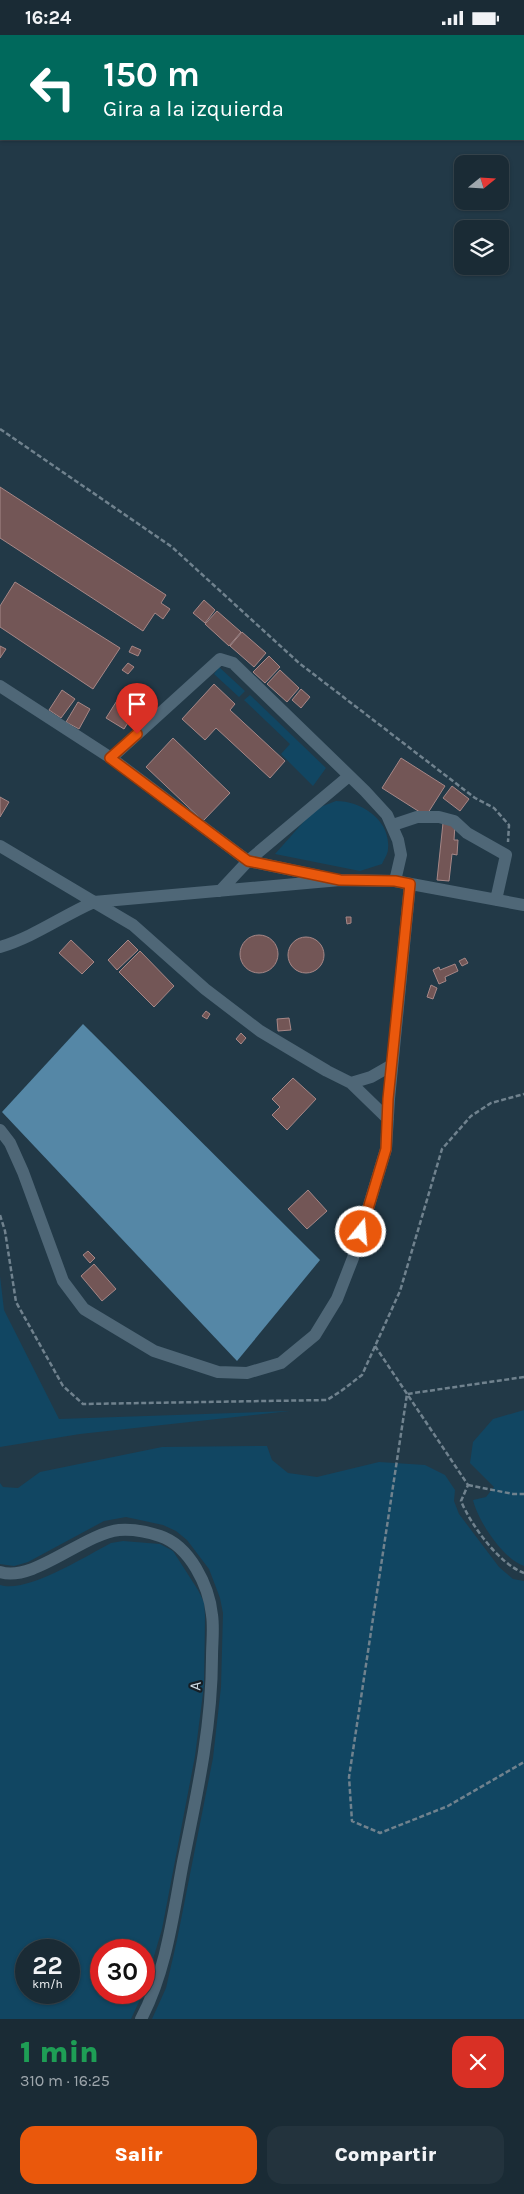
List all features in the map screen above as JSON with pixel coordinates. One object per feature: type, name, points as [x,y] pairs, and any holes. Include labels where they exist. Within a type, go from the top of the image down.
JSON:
[{"type":"street","points":[[110,758],[220,659],[233,663],[387,815],[393,825],[401,855],[395,881]]},
{"type":"street","points":[[0,686],[110,758],[248,861],[340,880]]},
{"type":"street","points":[[220,891],[248,861],[349,776]]},
{"type":"street","points":[[393,825],[417,817],[439,817],[454,821],[468,833],[506,855],[496,900]]},
{"type":"street","points":[[0,845],[133,925],[205,989],[260,1031],[305,1059],[352,1083],[388,1119]]},
{"type":"street","points":[[0,947],[39,932],[75,910],[94,902],[340,880],[395,881],[524,905]]},
{"type":"street","points":[[0,1129],[10,1143],[23,1172],[63,1281],[84,1309],[154,1351],[218,1372],[247,1373],[281,1363],[315,1335],[337,1299],[353,1258],[386,1149],[392,1065],[410,884]]},
{"type":"street","points":[[352,1083],[371,1077],[392,1065]]},
{"type":"street","name":"A","points":[[0,1573],[16,1575],[29,1571],[88,1541],[120,1530],[162,1537],[176,1545],[186,1555],[205,1587],[213,1617],[212,1687],[204,1758],[169,1932],[156,1984],[141,2019]]},
{"type":"path","points":[[0,429],[172,547],[299,663],[475,798],[494,808],[509,825],[506,855]]},
{"type":"path","points":[[0,1215],[5,1231],[16,1302],[63,1386],[83,1404],[327,1400],[362,1375],[400,1291],[442,1149],[471,1115],[490,1103],[524,1093]]},
{"type":"path","points":[[375,1346],[468,1485],[513,1494],[524,1494]]},
{"type":"path","points":[[407,1394],[524,1377]]},
{"type":"path","points":[[407,1394],[349,1777],[352,1821],[380,1833],[448,1806],[524,1762]]},
{"type":"path","points":[[468,1485],[461,1501],[467,1516],[504,1562],[524,1573]]},
{"type":"shaded area","points":[[219,667],[245,691],[239,697],[214,674]]},
{"type":"shaded area","points":[[250,695],[326,768],[313,786],[281,754],[290,744],[244,700]]},
{"type":"shaded area","points":[[336,801],[355,804],[373,814],[385,829],[388,839],[388,851],[382,864],[360,871],[275,854],[315,809]]},
{"type":"shaded area","points":[[83,1024],[320,1260],[237,1361],[2,1112]]},
{"type":"shaded area","points":[[0,1276],[4,1310],[59,1419],[290,1411],[80,1434],[0,1447]]},
{"type":"shaded area","points":[[524,1410],[524,1566],[508,1556],[500,1548],[480,1518],[473,1500],[486,1497],[494,1487],[470,1463],[473,1442],[493,1419]]},
{"type":"shaded area","points":[[267,1446],[272,1460],[288,1473],[317,1477],[379,1462],[425,1465],[445,1475],[455,1490],[454,1501],[459,1514],[499,1567],[513,1579],[524,1581],[524,2019],[152,2019],[166,1988],[213,1758],[221,1687],[223,1613],[220,1598],[209,1569],[187,1540],[176,1531],[163,1525],[126,1517],[104,1521],[28,1562],[14,1566],[0,1564],[0,1483],[3,1487],[18,1488],[40,1472],[162,1447]]},
{"type":"shaded area","points":[[123,1541],[160,1544],[173,1551],[198,1590],[204,1602],[205,1616],[204,1685],[195,1756],[162,1929],[155,1953],[155,1939],[90,1939],[90,2004],[138,2004],[131,2019],[0,2019],[0,1585],[25,1584],[72,1564],[111,1543]]},
{"type":"building","points":[[0,487],[166,595],[161,603],[170,609],[163,619],[155,613],[143,631],[0,538]]},
{"type":"building","points":[[15,582],[120,648],[93,689],[0,627],[0,606]]},
{"type":"building","points":[[204,600],[215,610],[205,623],[193,613]]},
{"type":"building","points":[[217,611],[241,632],[229,646],[205,624]]},
{"type":"building","points":[[242,632],[266,653],[254,667],[230,646]]},
{"type":"building","points":[[0,646],[6,649],[0,658]]},
{"type":"building","points":[[132,646],[141,650],[138,656],[129,652]]},
{"type":"building","points":[[269,656],[280,667],[265,683],[253,672]]},
{"type":"building","points":[[128,663],[134,667],[128,674],[122,670]]},
{"type":"building","points":[[280,670],[299,688],[287,702],[267,684]]},
{"type":"building","points":[[214,684],[235,704],[230,710],[285,761],[270,778],[216,728],[205,740],[182,719]]},
{"type":"building","points":[[301,689],[310,697],[301,708],[292,700]]},
{"type":"building","points":[[62,690],[75,699],[61,718],[49,710]]},
{"type":"building","points":[[118,699],[136,710],[124,729],[106,718]]},
{"type":"building","points":[[78,702],[90,709],[79,729],[66,722]]},
{"type":"building","points":[[173,738],[230,793],[203,821],[146,767]]},
{"type":"building","points":[[401,758],[445,786],[426,816],[382,788]]},
{"type":"building","points":[[452,786],[469,799],[460,811],[443,798]]},
{"type":"building","points":[[0,797],[9,802],[0,817]]},
{"type":"building","points":[[443,823],[455,825],[454,840],[458,840],[457,855],[452,854],[449,881],[437,880]]},
{"type":"building","points":[[346,917],[351,917],[351,923],[347,924]]},
{"type":"building","points":[[259,935],[272,941],[278,954],[272,967],[259,973],[246,967],[240,954],[246,941]]},
{"type":"building","points":[[306,937],[313,938],[319,942],[323,948],[323,962],[319,968],[313,972],[306,973],[299,972],[293,968],[289,962],[288,955],[289,948],[293,942],[299,938]]},
{"type":"building","points":[[71,940],[94,962],[82,974],[59,953]]},
{"type":"building","points":[[128,940],[138,950],[117,970],[108,960]]},
{"type":"building","points":[[140,951],[174,986],[154,1007],[119,972]]},
{"type":"building","points":[[465,958],[468,963],[462,966],[459,961]]},
{"type":"building","points":[[455,964],[458,971],[445,977],[446,981],[439,984],[433,970],[439,967],[440,970]]},
{"type":"building","points":[[431,985],[437,988],[433,999],[427,997]]},
{"type":"building","points":[[206,1011],[210,1014],[207,1019],[202,1016]]},
{"type":"building","points":[[289,1018],[291,1030],[278,1031],[277,1019]]},
{"type":"building","points":[[241,1033],[246,1038],[241,1044],[236,1039]]},
{"type":"building","points":[[293,1078],[316,1099],[287,1130],[272,1115],[280,1107],[272,1099]]},
{"type":"building","points":[[308,1190],[327,1211],[307,1229],[288,1209]]},
{"type":"building","points":[[88,1251],[95,1258],[90,1263],[83,1255]]},
{"type":"building","points":[[94,1264],[116,1289],[102,1301],[81,1276]]},
{"type":"route","points":[[137,734],[110,758],[248,861],[340,880],[395,881],[410,884],[388,1099],[386,1149],[361,1232]]}]
